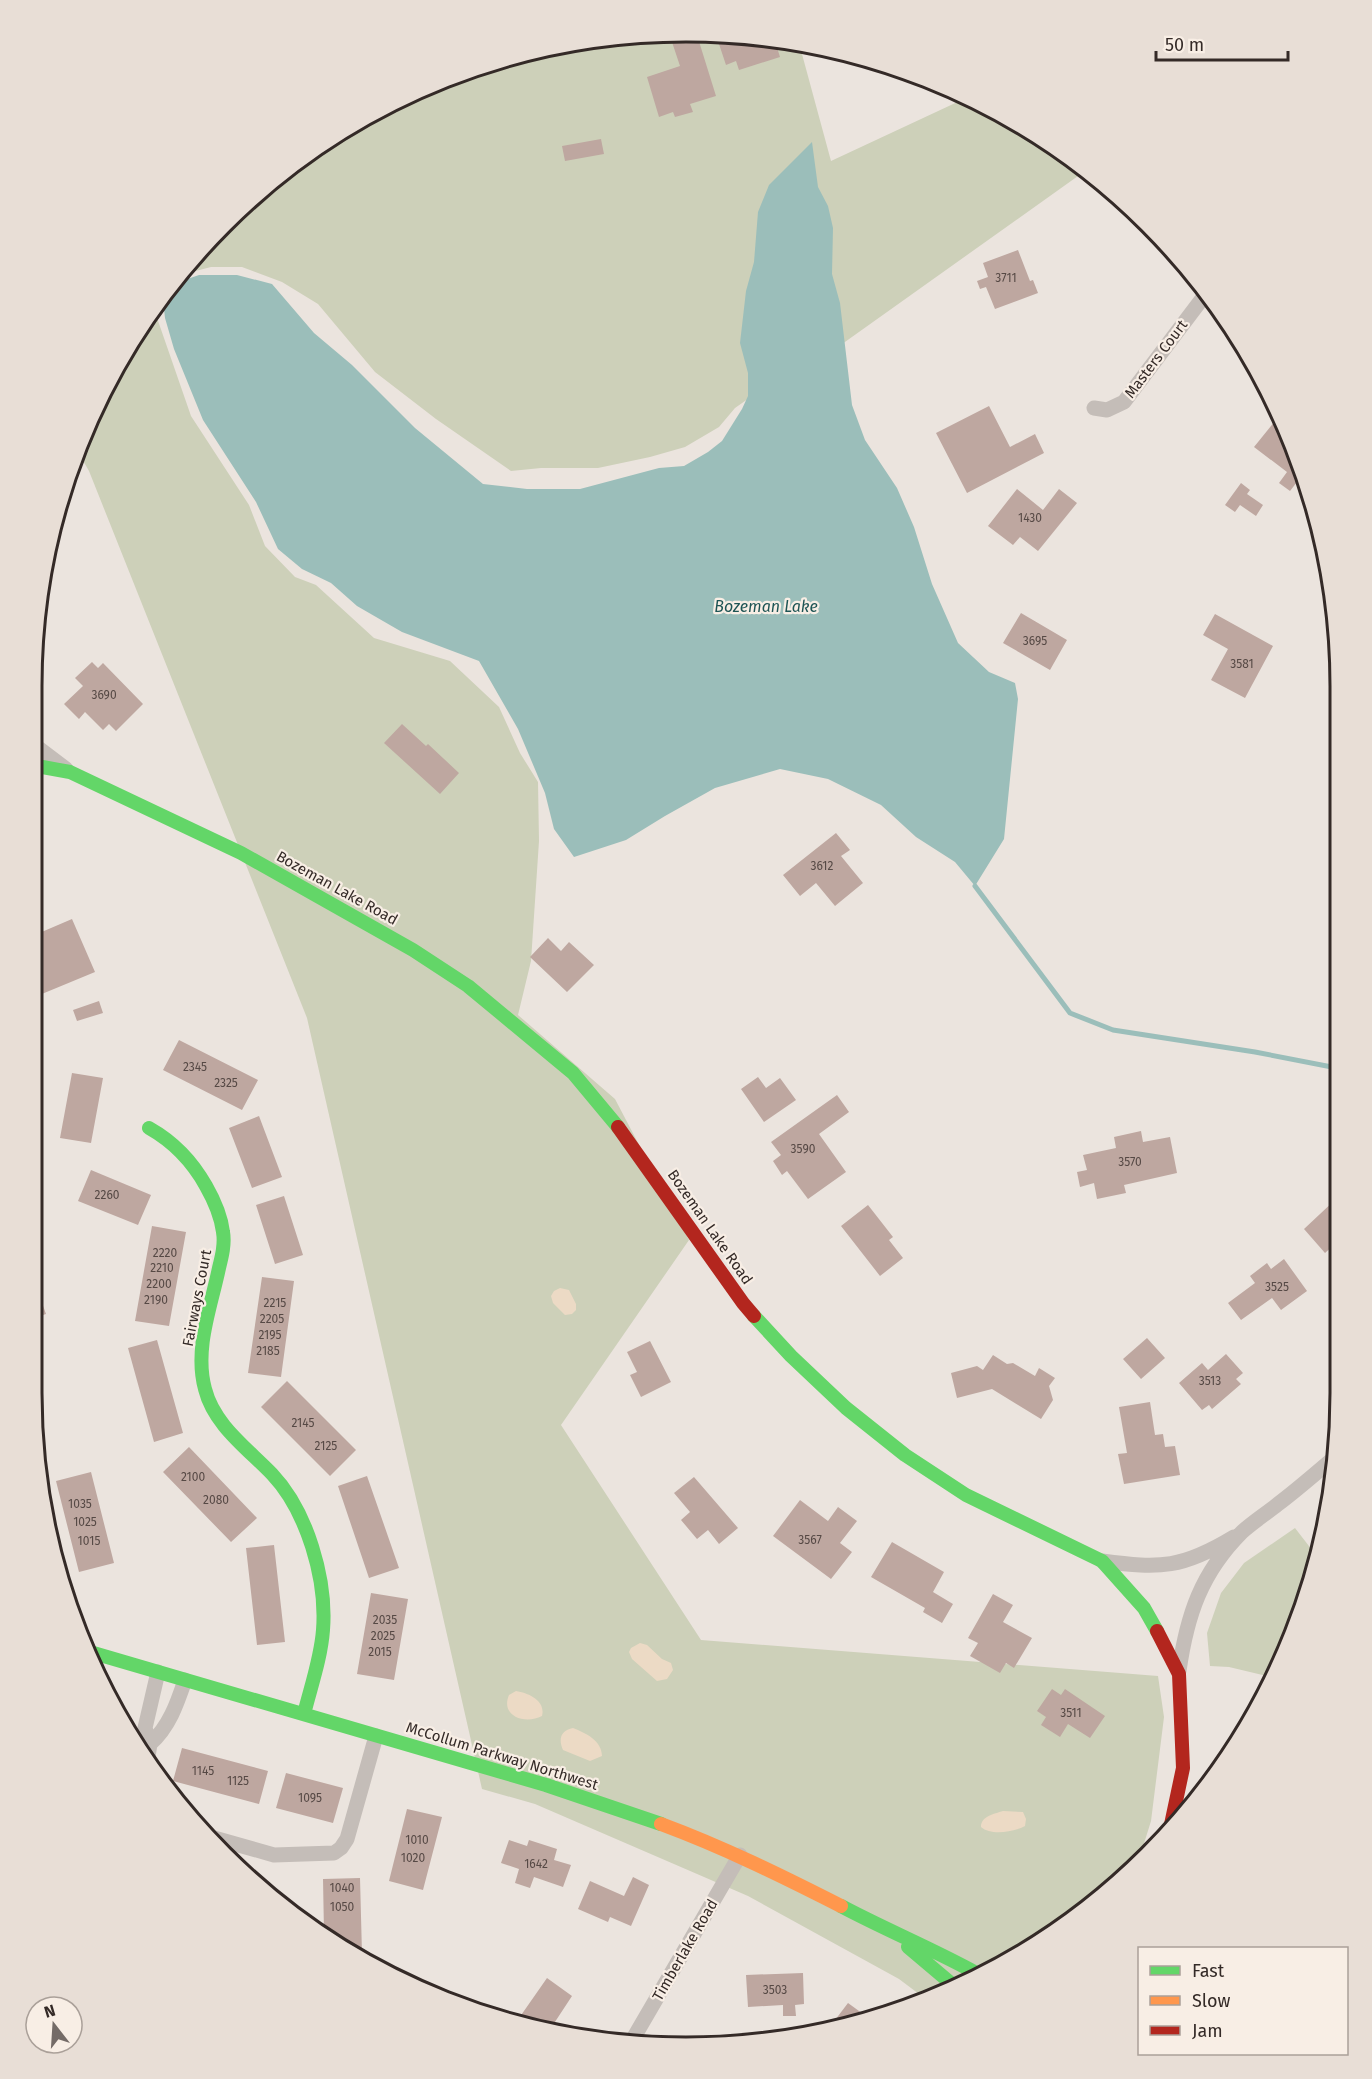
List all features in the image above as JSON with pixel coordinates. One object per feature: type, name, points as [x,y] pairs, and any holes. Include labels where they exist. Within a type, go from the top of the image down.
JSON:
[{"type":"street","name":"Masters Court","points":[[1094,408],[1107,410],[1124,402],[1201,300]]},
{"type":"street","points":[[42,751],[70,772]]},
{"type":"street","name":"Bozeman Lake Road","points":[[42,767],[70,772],[241,853],[413,950],[468,986],[573,1073],[627,1138],[743,1303],[791,1356],[846,1408],[905,1455],[966,1496],[1102,1561],[1144,1608],[1179,1674],[1183,1768],[1173,1814]]},
{"type":"street","name":"Fairways Court","points":[[149,1128],[167,1138],[190,1162],[218,1210],[223,1228],[224,1248],[202,1349],[205,1390],[212,1408],[223,1425],[281,1483],[300,1512],[313,1548],[321,1590],[324,1629],[304,1714]]},
{"type":"street","points":[[1102,1561],[1134,1565],[1172,1564],[1206,1554],[1242,1532],[1325,1465]]},
{"type":"street","points":[[1179,1674],[1184,1636],[1194,1604],[1208,1575],[1242,1532]]},
{"type":"street","name":"McCollum Parkway Northwest","points":[[98,1654],[575,1794],[699,1838],[740,1855],[888,1931],[940,1953],[972,1971]]},
{"type":"street","points":[[149,1748],[145,1728],[158,1672]]},
{"type":"street","points":[[150,1744],[162,1733],[177,1706],[185,1680]]},
{"type":"street","points":[[224,1841],[274,1855],[334,1853],[347,1839],[376,1736]]},
{"type":"street","name":"Timberlake Road","points":[[635,2035],[740,1855]]},
{"type":"street","name":"McCollum Parkway Northwest","points":[[888,1931],[949,1980]]},
{"type":"green space","points":[[644,43],[728,43],[802,53],[831,161],[957,102],[1008,128],[1079,176],[800,374],[762,389],[735,408],[719,427],[685,447],[598,468],[541,468],[511,471],[436,419],[375,372],[318,304],[282,282],[242,267],[211,267],[193,272],[261,202],[294,175],[364,128],[401,108],[479,76],[519,64],[560,54]]},
{"type":"green space","points":[[157,319],[191,416],[249,505],[265,546],[295,577],[316,585],[374,638],[450,661],[499,707],[520,753],[538,782],[539,841],[531,961],[518,1015],[615,1099],[689,1240],[561,1425],[701,1640],[1158,1676],[1164,1717],[1151,1821],[1143,1846],[1111,1877],[1078,1904],[1008,1951],[971,1971],[918,1993],[899,1979],[748,1896],[535,1804],[482,1789],[307,1018],[83,461],[108,401],[128,364]]},
{"type":"green space","points":[[1295,1528],[1311,1548],[1296,1600],[1265,1676],[1229,1667],[1210,1666],[1207,1633],[1221,1593],[1244,1563]]},
{"type":"sand","points":[[560,1288],[569,1290],[576,1304],[576,1310],[572,1314],[565,1315],[553,1303],[551,1296]]},
{"type":"sand","points":[[640,1643],[647,1645],[662,1659],[671,1663],[673,1670],[667,1679],[657,1681],[632,1659],[629,1652],[631,1648]]},
{"type":"sand","points":[[516,1691],[531,1696],[539,1702],[543,1711],[542,1716],[535,1719],[522,1719],[511,1713],[507,1702],[509,1695]]},
{"type":"sand","points":[[573,1728],[588,1735],[596,1742],[602,1756],[590,1761],[563,1750],[561,1742],[563,1733]]},
{"type":"sand","points":[[1003,1811],[1023,1812],[1026,1819],[1025,1826],[1003,1832],[985,1830],[981,1827],[983,1820]]},
{"type":"water","name":"Bozeman Lake","points":[[812,142],[818,187],[828,206],[833,228],[832,274],[840,303],[852,405],[865,440],[897,488],[914,527],[932,584],[958,643],[989,672],[1015,683],[1018,699],[1004,839],[975,886],[955,862],[916,837],[881,805],[828,779],[780,769],[715,788],[626,840],[574,857],[554,829],[545,793],[518,729],[479,661],[402,632],[357,606],[331,583],[302,569],[278,549],[256,502],[203,420],[174,349],[165,318],[164,310],[175,294],[187,279],[199,275],[237,275],[272,284],[314,333],[352,365],[415,428],[483,484],[527,489],[580,489],[659,468],[684,466],[722,441],[742,409],[748,396],[748,373],[740,343],[746,291],[754,262],[758,212],[769,185]]},
{"type":"building","points":[[672,42],[699,42],[716,96],[690,104],[693,112],[675,117],[673,112],[659,117],[647,77],[680,66]]},
{"type":"building","points":[[719,43],[777,49],[780,57],[739,70],[736,61],[726,65]]},
{"type":"building","points":[[601,139],[604,154],[565,161],[562,146]]},
{"type":"building","points":[[1018,250],[1030,281],[1033,280],[1038,293],[995,309],[986,287],[980,289],[977,281],[988,277],[983,263]]},
{"type":"building","points":[[989,406],[1010,447],[1035,434],[1044,453],[967,493],[936,433]]},
{"type":"building","points":[[1274,423],[1297,482],[1290,491],[1279,483],[1287,472],[1254,447]]},
{"type":"building","points":[[1241,483],[1250,490],[1247,494],[1263,505],[1256,516],[1240,505],[1235,512],[1225,505]]},
{"type":"building","points":[[1017,489],[1043,510],[1059,489],[1077,503],[1038,551],[1020,537],[1013,545],[988,526]]},
{"type":"building","points":[[1021,613],[1067,640],[1050,670],[1003,643]]},
{"type":"building","points":[[1215,614],[1273,646],[1245,698],[1211,680],[1228,649],[1203,635]]},
{"type":"building","points":[[92,662],[98,668],[103,663],[143,704],[116,731],[109,724],[103,730],[85,712],[79,719],[64,704],[83,686],[75,678]]},
{"type":"building","points":[[402,724],[459,773],[440,794],[384,743]]},
{"type":"building","points":[[836,833],[850,850],[841,856],[863,883],[835,906],[816,883],[800,896],[783,875]]},
{"type":"building","points":[[72,919],[95,972],[42,994],[42,932]]},
{"type":"building","points":[[548,938],[561,951],[569,942],[594,965],[567,992],[530,957]]},
{"type":"building","points":[[99,1001],[103,1013],[77,1021],[73,1010]]},
{"type":"building","points":[[179,1040],[258,1080],[242,1110],[163,1070]]},
{"type":"building","points":[[72,1073],[103,1078],[91,1143],[60,1138]]},
{"type":"building","points":[[758,1077],[766,1088],[780,1078],[796,1100],[764,1122],[741,1089]]},
{"type":"building","points":[[837,1095],[849,1112],[819,1134],[846,1172],[808,1199],[787,1171],[782,1175],[773,1161],[781,1155],[771,1142]]},
{"type":"building","points":[[259,1116],[282,1177],[252,1188],[229,1128]]},
{"type":"building","points":[[1141,1131],[1143,1142],[1170,1137],[1177,1173],[1124,1185],[1126,1193],[1097,1199],[1094,1183],[1080,1187],[1077,1172],[1087,1170],[1083,1155],[1116,1148],[1114,1137]]},
{"type":"building","points":[[91,1170],[151,1195],[138,1225],[78,1201]]},
{"type":"building","points":[[284,1196],[303,1255],[275,1264],[256,1205]]},
{"type":"building","points":[[868,1205],[893,1237],[889,1240],[903,1258],[880,1276],[841,1226]]},
{"type":"building","points":[[1330,1205],[1330,1248],[1325,1253],[1304,1229]]},
{"type":"building","points":[[152,1226],[186,1232],[169,1326],[135,1321]]},
{"type":"building","points":[[1284,1259],[1307,1291],[1281,1310],[1272,1298],[1241,1320],[1228,1303],[1255,1283],[1250,1276],[1267,1263],[1271,1269]]},
{"type":"building","points":[[262,1277],[294,1281],[281,1377],[248,1373]]},
{"type":"building","points":[[42,1303],[46,1314],[42,1315]]},
{"type":"building","points":[[1147,1338],[1165,1358],[1141,1379],[1123,1359]]},
{"type":"building","points":[[157,1340],[183,1433],[154,1442],[128,1348]]},
{"type":"building","points":[[650,1341],[671,1382],[641,1397],[630,1375],[637,1372],[627,1352]]},
{"type":"building","points":[[1226,1354],[1243,1373],[1236,1379],[1241,1384],[1212,1409],[1209,1405],[1202,1410],[1179,1383],[1202,1363],[1208,1370]]},
{"type":"building","points":[[993,1355],[1035,1376],[1039,1368],[1055,1378],[1049,1386],[1053,1400],[1041,1419],[992,1389],[957,1398],[951,1373],[977,1366],[983,1370]]},
{"type":"building","points":[[287,1381],[356,1450],[330,1476],[261,1407]]},
{"type":"building","points":[[1150,1402],[1155,1435],[1163,1434],[1165,1447],[1175,1446],[1180,1475],[1124,1484],[1118,1454],[1127,1453],[1119,1407]]},
{"type":"building","points":[[189,1447],[257,1518],[231,1542],[163,1472]]},
{"type":"building","points":[[91,1472],[114,1563],[79,1572],[56,1481]]},
{"type":"building","points":[[367,1476],[399,1568],[369,1578],[338,1486]]},
{"type":"building","points":[[694,1477],[738,1528],[719,1544],[708,1530],[697,1539],[681,1520],[690,1512],[674,1493]]},
{"type":"building","points":[[800,1500],[828,1521],[838,1507],[857,1521],[840,1543],[852,1552],[831,1579],[773,1536]]},
{"type":"building","points":[[892,1542],[944,1572],[933,1592],[953,1604],[942,1623],[923,1612],[925,1608],[871,1577]]},
{"type":"building","points":[[274,1545],[285,1642],[257,1645],[246,1548]]},
{"type":"building","points":[[371,1593],[408,1599],[394,1680],[357,1674]]},
{"type":"building","points":[[993,1594],[1013,1605],[1003,1622],[1032,1638],[1014,1668],[1006,1663],[1000,1673],[970,1656],[978,1643],[968,1638]]},
{"type":"building","points":[[1052,1689],[1061,1695],[1065,1689],[1105,1716],[1090,1738],[1068,1724],[1060,1737],[1041,1725],[1046,1717],[1037,1711]]},
{"type":"building","points":[[182,1748],[268,1771],[259,1804],[173,1781]]},
{"type":"building","points":[[286,1773],[343,1788],[333,1823],[276,1808]]},
{"type":"building","points":[[407,1809],[442,1817],[423,1890],[389,1881]]},
{"type":"building","points":[[509,1840],[527,1846],[529,1840],[557,1849],[554,1860],[571,1865],[563,1887],[534,1877],[530,1888],[515,1883],[519,1869],[501,1863]]},
{"type":"building","points":[[633,1877],[649,1885],[631,1926],[610,1917],[608,1922],[578,1909],[590,1881],[624,1896]]},
{"type":"building","points":[[360,1878],[362,1950],[324,1925],[323,1879]]},
{"type":"building","points":[[803,1973],[804,2004],[795,2005],[796,2016],[783,2016],[783,2005],[748,2007],[746,1975]]},
{"type":"building","points":[[547,1978],[572,1996],[554,2024],[521,2015]]},
{"type":"building","points":[[848,2003],[861,2013],[853,2015],[836,2019]]},
{"type":"waterway","points":[[975,886],[1070,1013],[1113,1030],[1255,1052],[1330,1067]]},
{"type":"traffic: fast","points":[[42,767],[70,772],[241,853],[413,950],[468,986],[573,1073],[618,1127]]},
{"type":"traffic: fast","points":[[149,1128],[174,1146],[195,1168],[212,1197],[222,1226],[223,1250],[202,1343],[202,1374],[209,1402],[224,1425],[284,1489],[305,1526],[318,1568],[322,1589],[323,1630],[318,1661],[304,1714]]},
{"type":"traffic: fast","points":[[754,1316],[791,1356],[846,1408],[905,1455],[966,1495],[1102,1561],[1144,1608],[1157,1631]]},
{"type":"traffic: fast","points":[[98,1654],[546,1785],[661,1824]]},
{"type":"traffic: fast","points":[[841,1906],[972,1971]]},
{"type":"traffic: fast","points":[[908,1947],[948,1981]]},
{"type":"traffic: slow","points":[[661,1824],[752,1862],[841,1906]]},
{"type":"traffic: jam","points":[[618,1127],[754,1316]]},
{"type":"traffic: jam","points":[[1157,1631],[1179,1674],[1183,1768],[1173,1814]]}]
